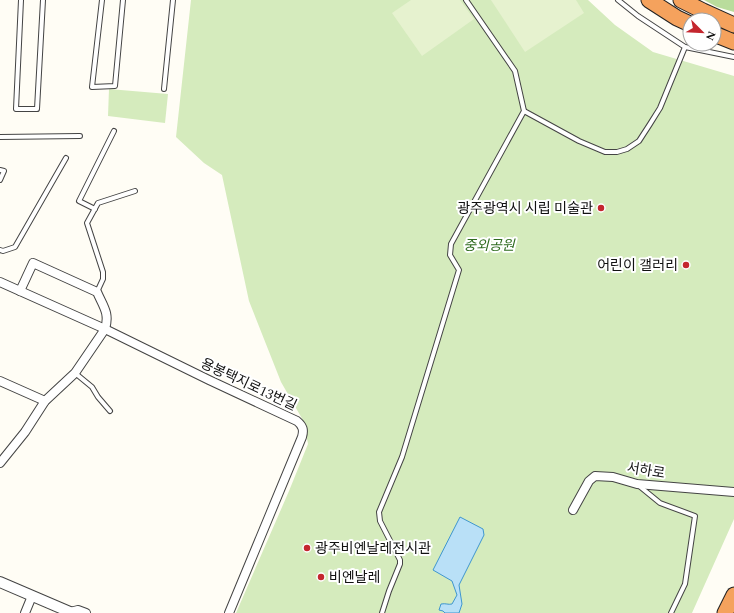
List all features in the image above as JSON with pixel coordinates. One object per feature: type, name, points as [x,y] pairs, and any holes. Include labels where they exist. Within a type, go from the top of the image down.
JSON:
[{"type":"highway","points":[[649,0],[682,20]]},
{"type":"highway","points":[[681,0],[734,25]]},
{"type":"highway","points":[[722,37],[734,42]]},
{"type":"highway","points":[[725,613],[734,595]]},
{"type":"street","points":[[0,463],[25,432],[45,401],[75,373],[104,329],[107,316],[97,292],[33,263],[20,291]]},
{"type":"street","name":"용봉택지로13번길","points":[[0,282],[104,329],[297,421],[302,426],[304,432],[229,613]]},
{"type":"street","points":[[0,381],[45,401]]},
{"type":"street","name":"서하로","points":[[572,510],[588,481],[595,476],[613,477],[636,484],[734,492]]},
{"type":"street","points":[[0,582],[70,612],[78,610],[86,613]]},
{"type":"street","points":[[25,613],[32,596]]},
{"type":"lane","points":[[21,0],[16,109],[37,109],[43,0]]},
{"type":"lane","points":[[102,0],[92,87],[115,86],[123,0]]},
{"type":"lane","points":[[164,89],[173,0]]},
{"type":"lane","points":[[382,613],[389,590],[400,564],[400,560],[380,521],[379,512],[402,457],[459,270],[450,255],[451,244],[524,111],[515,71],[466,0]]},
{"type":"lane","points":[[618,0],[638,16],[682,45]]},
{"type":"lane","points":[[524,111],[579,141],[605,152],[617,152],[627,149],[639,141],[660,108],[683,52]]},
{"type":"lane","points":[[710,52],[734,57]]},
{"type":"lane","points":[[95,209],[79,201],[114,131]]},
{"type":"lane","points":[[0,137],[80,136]]},
{"type":"lane","points":[[0,250],[3,251],[15,247],[66,158]]},
{"type":"lane","points":[[0,170],[4,171],[0,180]]},
{"type":"lane","points":[[97,292],[103,279],[103,272],[87,223],[98,203],[135,191]]},
{"type":"lane","points":[[75,373],[92,387],[110,411]]},
{"type":"lane","points":[[636,484],[660,503],[695,516],[685,584],[671,613]]},
{"type":"green space","name":"중외공원","points":[[191,0],[588,0],[615,25],[653,52],[734,76],[734,519],[692,613],[236,613],[308,444],[304,422],[281,382],[249,301],[222,175],[204,163],[176,137]]},
{"type":"green space","points":[[411,0],[460,0],[474,19],[422,56],[392,13]]},
{"type":"green space","points":[[491,0],[576,0],[584,13],[525,52]]},
{"type":"green space","points":[[704,0],[734,0],[734,12],[717,7]]},
{"type":"green space","points":[[109,89],[168,94],[165,123],[108,116]]},
{"type":"water","points":[[460,517],[483,529],[484,535],[459,585],[462,604],[459,613],[445,613],[439,610],[441,604],[452,604],[457,595],[452,581],[433,570]]},
{"type":"place","name":"광주광역시 시립 미술관","points":[[601,208]]},
{"type":"place","name":"어린이 갤러리","points":[[686,265]]},
{"type":"place","name":"광주비엔날레전시관","points":[[307,548]]},
{"type":"place","name":"비엔날레","points":[[321,577]]}]
